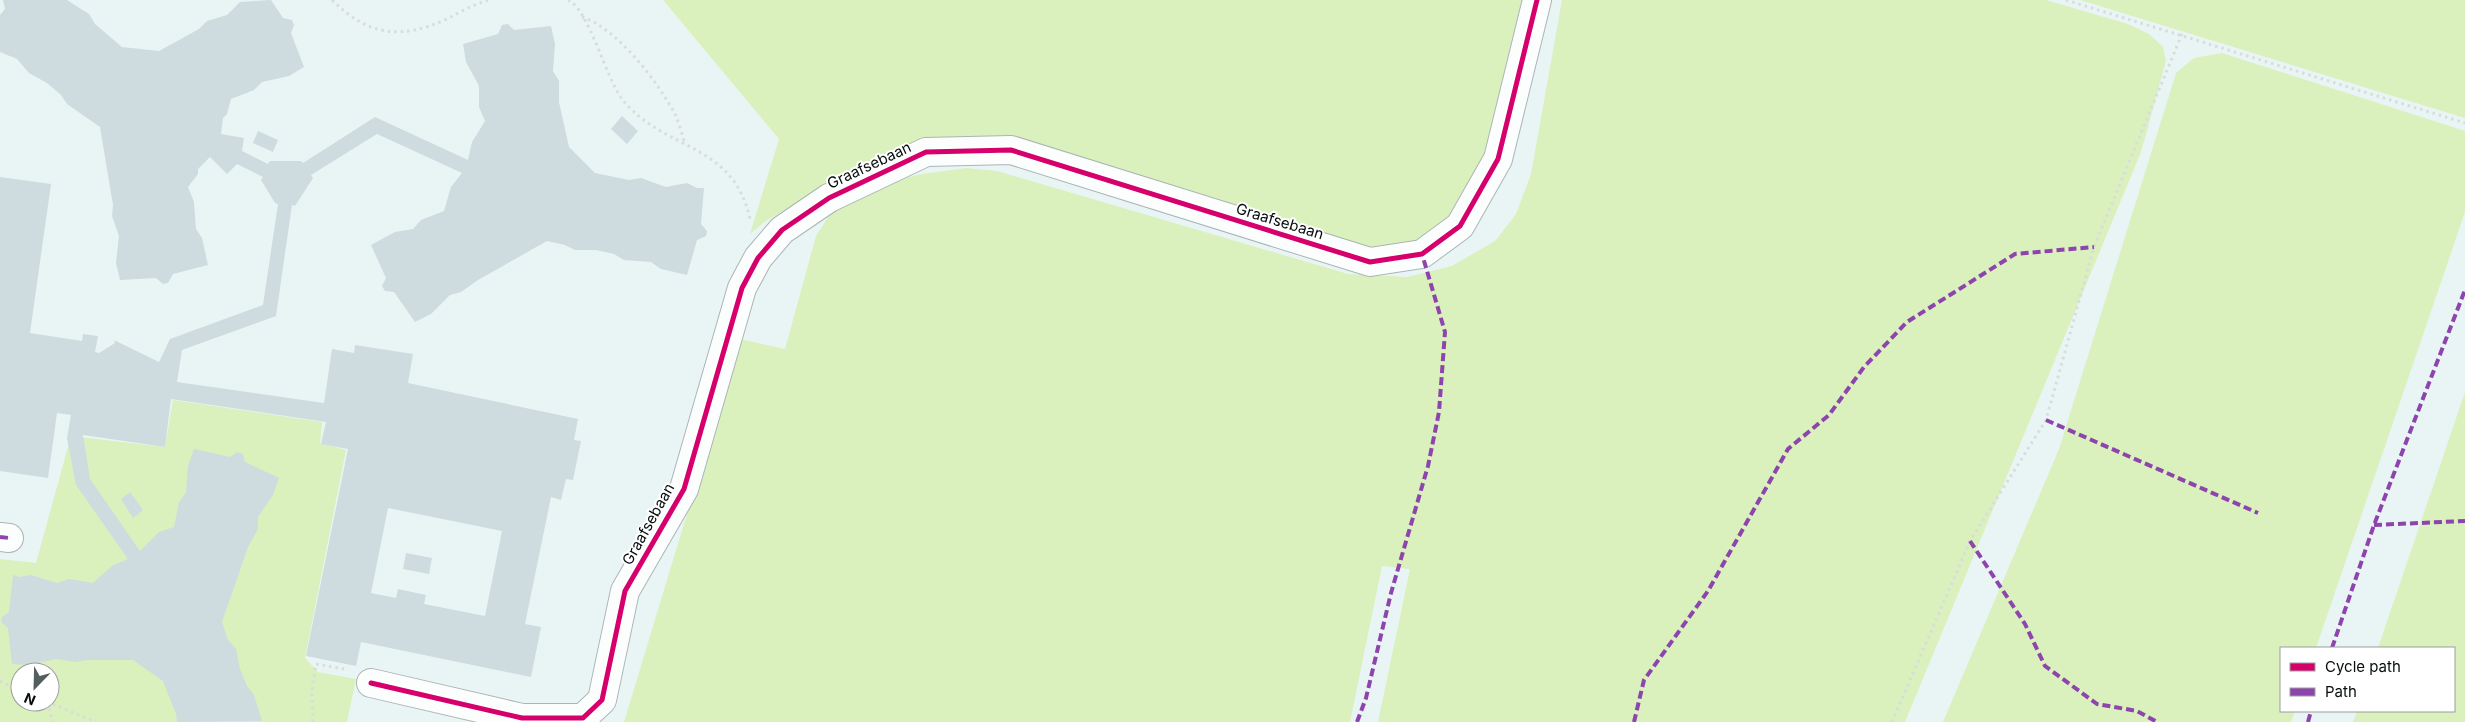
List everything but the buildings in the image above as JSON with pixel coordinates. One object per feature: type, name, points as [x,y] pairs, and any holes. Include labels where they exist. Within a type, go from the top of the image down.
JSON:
[{"type":"street","name":"Graafsebaan","points":[[371,683],[522,718],[583,718],[602,700],[625,591],[684,489],[742,288],[758,258],[782,230],[829,198],[926,152],[1011,150],[1370,262],[1422,254],[1460,226],[1498,159],[1537,0]]},
{"type":"path","points":[[332,0],[345,13],[366,25],[393,34],[422,29],[478,1],[489,0]]},
{"type":"path","points":[[568,0],[574,2],[621,97],[640,118],[720,165],[737,183],[748,211],[758,258]]},
{"type":"path","points":[[2066,0],[2182,34],[2465,124]]},
{"type":"path","points":[[582,17],[594,21],[643,66],[676,115],[685,144]]},
{"type":"path","points":[[1892,722],[1970,541],[2046,420],[2094,247],[2182,34]]},
{"type":"path","points":[[312,722],[312,691],[316,664],[361,673],[371,683]]},
{"type":"path","points":[[60,707],[96,722]]},
{"type":"green space","points":[[663,0],[1529,0],[1501,156],[1440,237],[1377,250],[997,138],[822,188],[764,222],[750,234],[779,139]]},
{"type":"green space","points":[[1562,0],[2046,0],[2128,24],[2149,34],[2163,47],[2166,61],[2141,152],[1905,722],[1378,722],[1410,569],[1382,566],[1350,722],[624,722],[740,339],[785,349],[816,236],[830,214],[851,200],[884,183],[922,174],[966,168],[997,171],[1348,274],[1407,277],[1452,266],[1495,241],[1516,214],[1531,174]]},
{"type":"green space","points":[[2080,0],[2465,0],[2465,118]]},
{"type":"green space","points":[[2222,53],[2465,131],[2465,212],[2316,647],[2280,647],[2280,712],[2295,712],[2291,722],[1943,722],[2059,449],[2176,73],[2194,58]]},
{"type":"green space","points":[[2465,392],[2465,722],[2353,722],[2357,712],[2455,712],[2455,647],[2378,647]]},
{"type":"green space","points":[[173,400],[322,422],[320,443],[346,450],[305,658],[318,672],[356,679],[347,722],[0,722],[0,559],[36,563],[71,436],[165,447]]},
{"type":"marked path","points":[[1634,722],[1644,680],[1708,591],[1788,449],[1829,415],[1864,367],[1907,322],[2015,254],[2094,247]]},
{"type":"marked path","points":[[1357,722],[1366,698],[1391,593],[1428,466],[1439,412],[1445,332],[1422,254]]},
{"type":"marked path","points":[[2332,647],[2374,525],[2465,290]]},
{"type":"marked path","points":[[2046,420],[2258,513]]},
{"type":"marked path","points":[[2374,525],[2465,521]]},
{"type":"marked path","points":[[0,537],[9,538]]},
{"type":"marked path","points":[[1970,541],[2025,624],[2045,666],[2097,704],[2137,711],[2157,722]]},
{"type":"marked path","points":[[2308,722],[2311,712]]},
{"type":"cycle path","points":[[371,683],[522,718],[583,718],[602,700],[625,591],[684,489],[742,288],[758,258],[782,230],[829,198],[926,152],[1011,150],[1370,262],[1422,254],[1460,226],[1498,159],[1537,0]]}]
